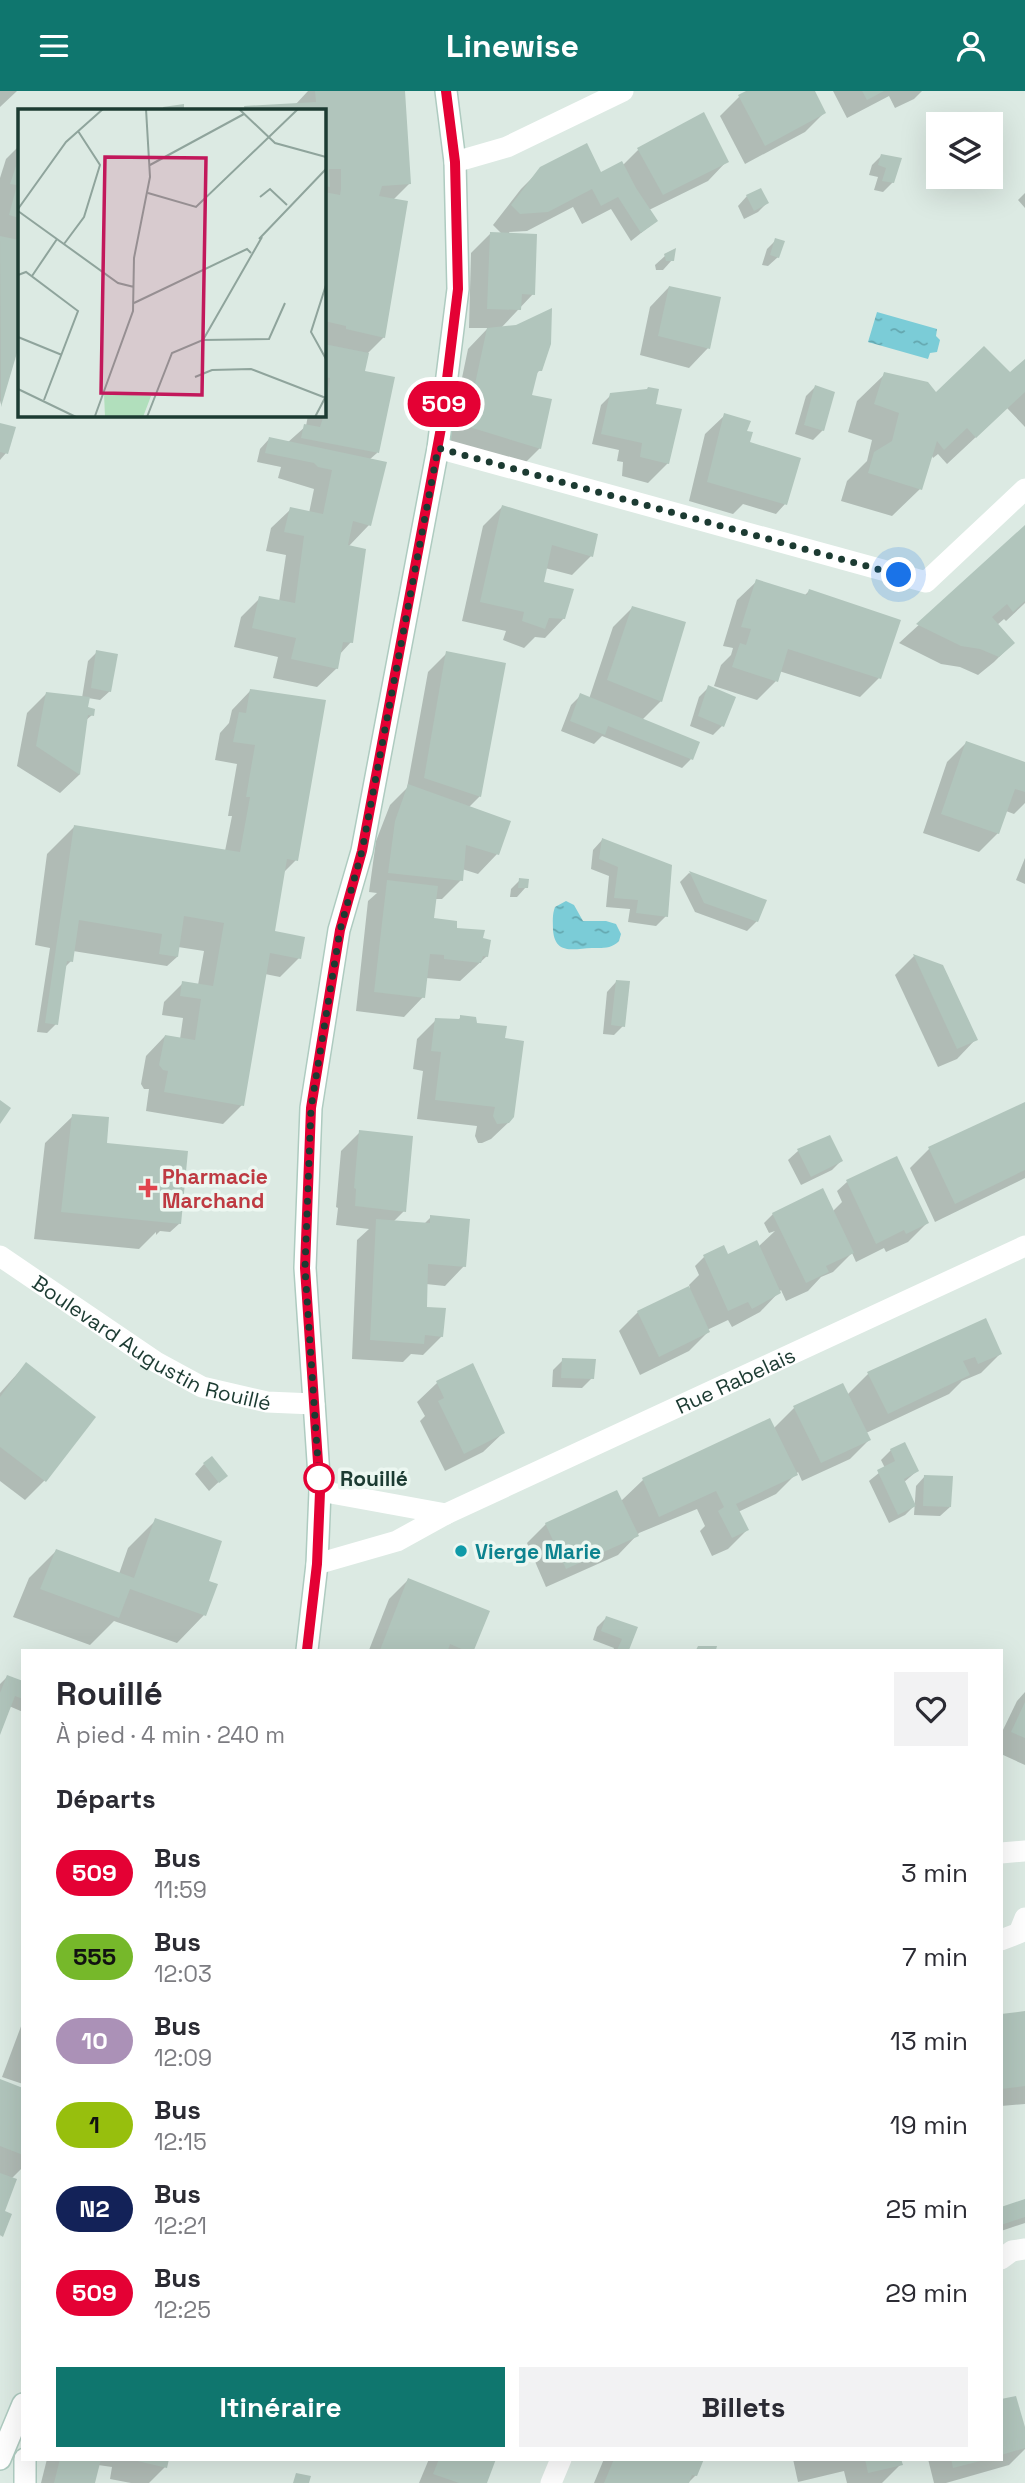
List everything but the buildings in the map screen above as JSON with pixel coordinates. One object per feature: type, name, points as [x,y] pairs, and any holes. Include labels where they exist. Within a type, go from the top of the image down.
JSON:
[{"type":"street","points":[[307,1649],[317,1564],[320,1492],[305,1268],[311,1108],[340,930],[362,851],[438,448],[458,289],[455,162],[446,91]]},
{"type":"street","points":[[455,162],[507,147],[622,91]]},
{"type":"street","points":[[438,448],[926,582],[1025,489]]},
{"type":"street","name":"Rue Rabelais","points":[[317,1564],[397,1541],[446,1514],[1025,1246]]},
{"type":"street","name":"Boulevard Augustin Rouillé","points":[[0,1256],[156,1362],[202,1387],[267,1402],[314,1404]]},
{"type":"street","points":[[320,1492],[446,1514]]},
{"type":"street","points":[[1003,1853],[1025,1851]]},
{"type":"street","points":[[1003,2258],[1012,2251],[1025,2249]]},
{"type":"street","points":[[0,2459],[21,2409]]},
{"type":"street","points":[[25,2461],[25,2483]]},
{"type":"street","points":[[551,2483],[560,2461]]},
{"type":"water","points":[[877,312],[937,329],[936,336],[940,340],[937,352],[930,353],[928,359],[868,342]]},
{"type":"water","points":[[566,901],[574,905],[583,921],[616,924],[621,934],[619,941],[603,948],[561,947],[554,938],[553,915],[555,907]]},
{"type":"bus line","name":"509","points":[[307,1649],[317,1564],[320,1492],[305,1268],[311,1108],[340,930],[362,851],[441,428],[458,289],[455,162],[446,91]]},
{"type":"place","name":"Pharmacie Marchand","points":[[148,1188]]},
{"type":"place","name":"Rouillé","points":[[319,1478]]},
{"type":"place","name":"Vierge Marie","points":[[461,1551]]},
{"type":"route","points":[[319,1478],[305,1268],[311,1108],[340,930],[362,851],[438,448],[899,575]]}]
